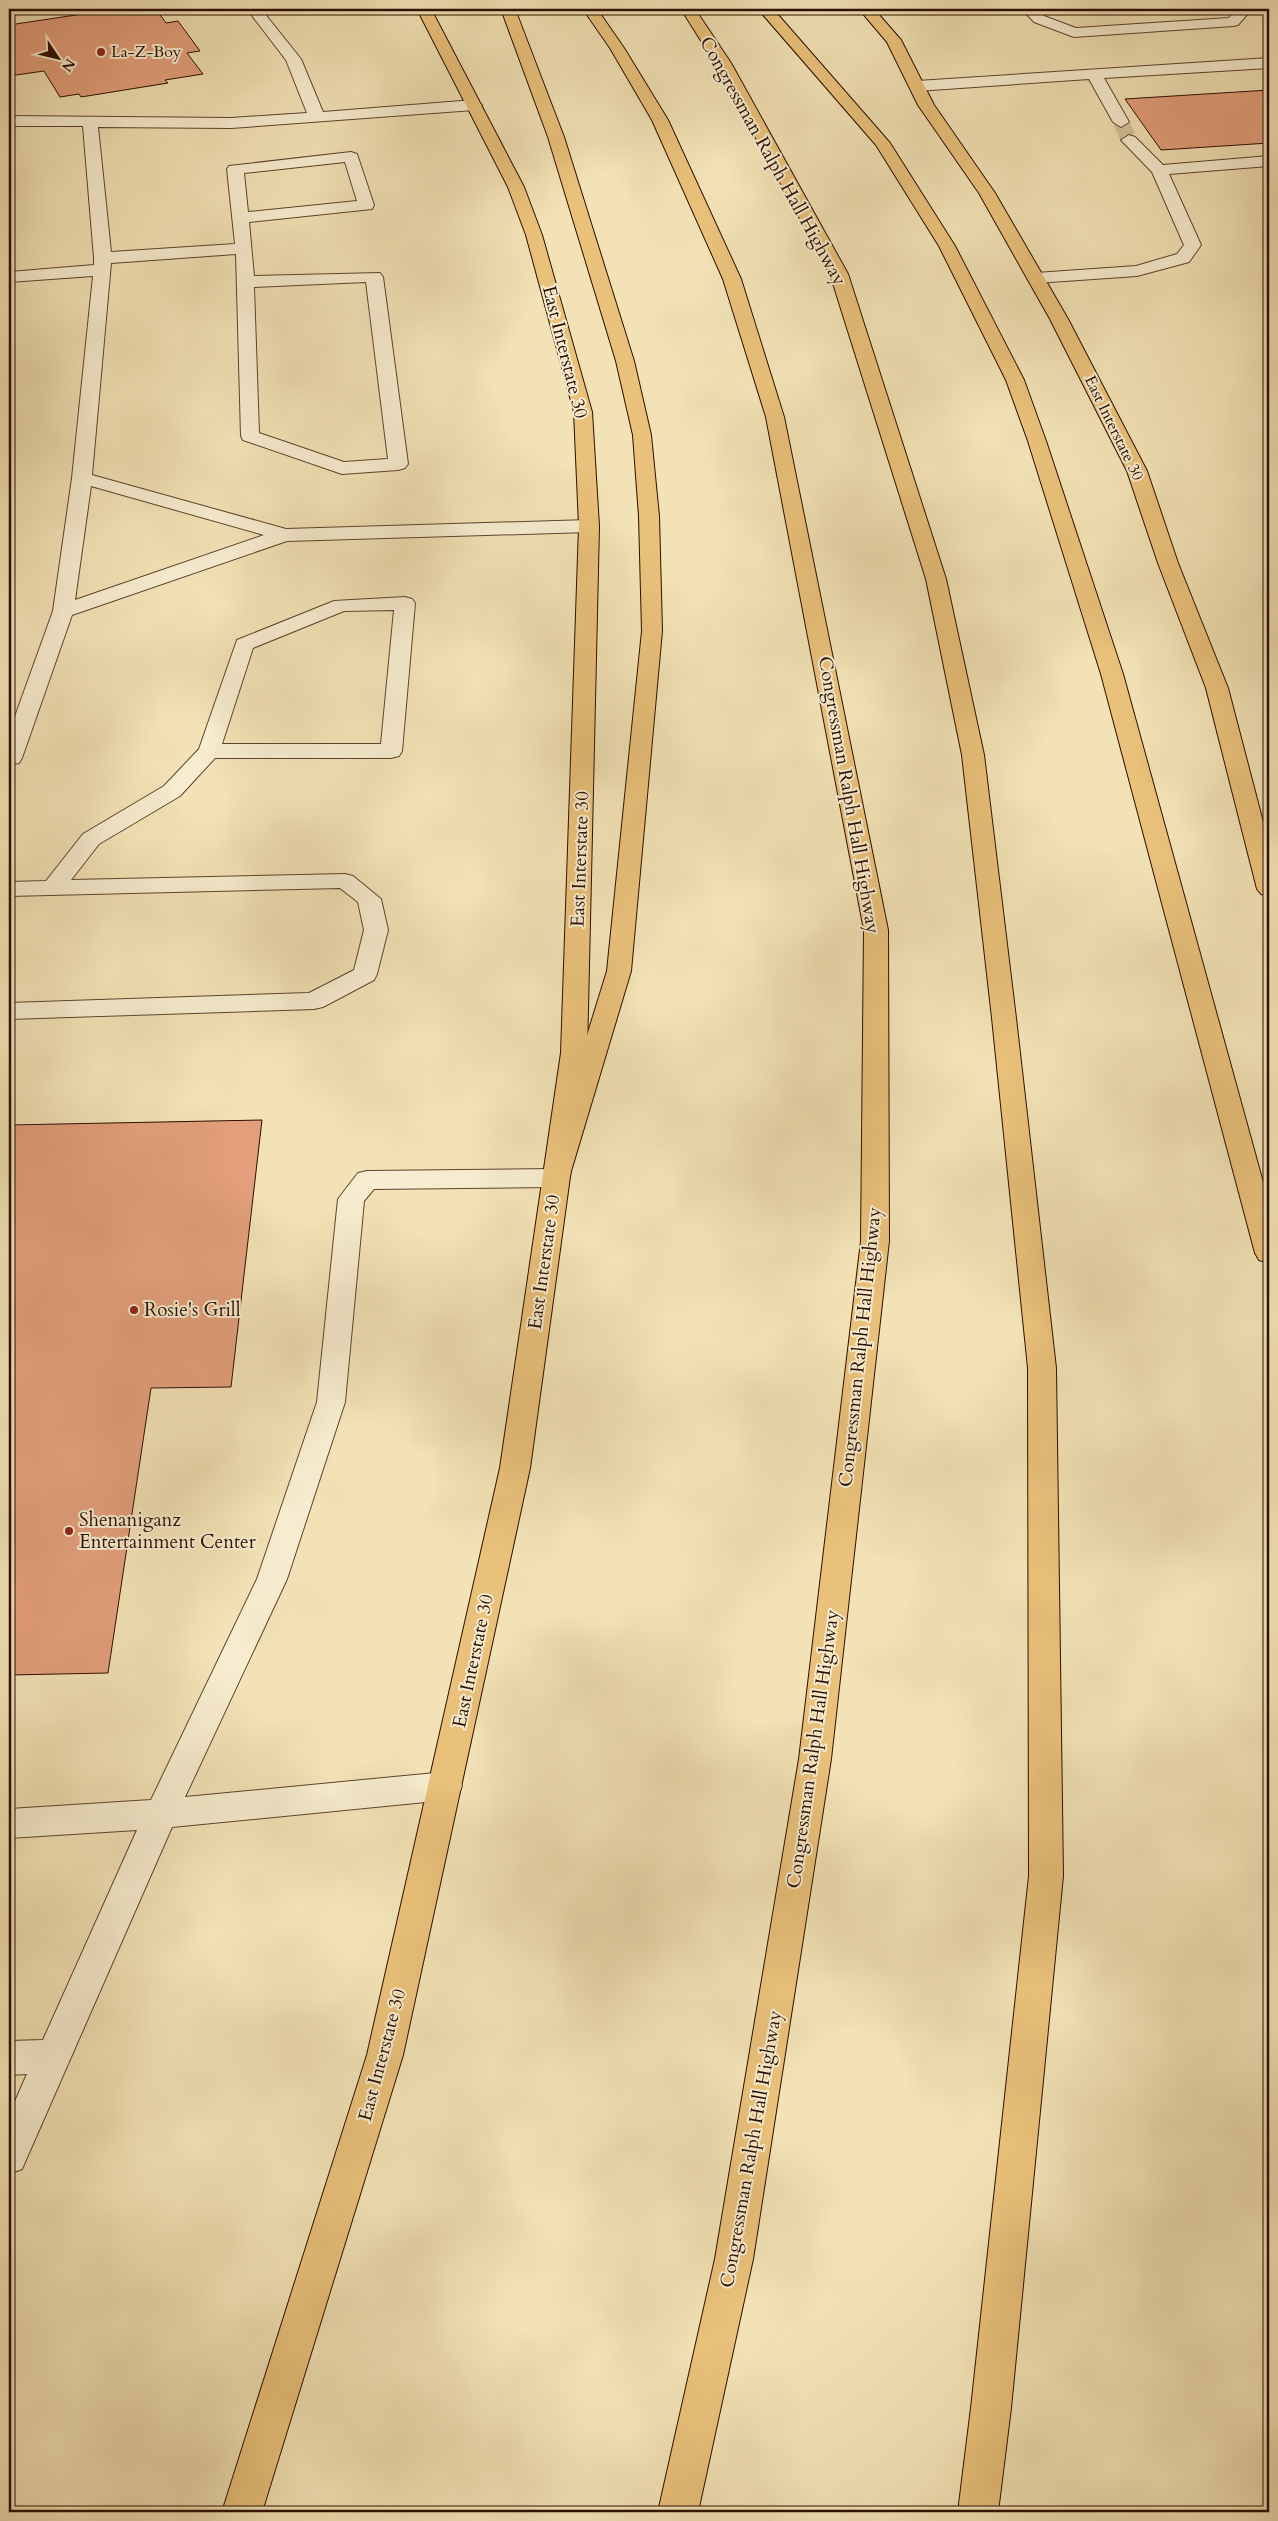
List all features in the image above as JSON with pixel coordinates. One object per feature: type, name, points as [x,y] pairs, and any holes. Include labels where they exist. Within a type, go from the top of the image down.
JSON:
[{"type":"main road","name":"East Interstate 30","points":[[242,2512],[385,2055],[515,1468],[574,1053],[589,526],[583,412],[534,235],[516,187],[424,9]]},
{"type":"main road","points":[[508,9],[556,138],[625,360],[642,436],[649,516],[652,631],[619,971],[556,1178]]},
{"type":"main road","name":"Congressman Ralph Hall Highway","points":[[590,9],[618,48],[660,120],[732,279],[738,297],[775,417],[876,930],[875,1241],[816,1759],[734,2259],[678,2512]]},
{"type":"main road","name":"Congressman Ralph Hall Highway","points":[[688,9],[723,63],[839,274],[936,579],[973,755],[1002,998],[1042,1368],[1046,1876],[991,2408],[978,2512]]},
{"type":"main road","points":[[765,9],[882,142],[947,246],[1015,380],[1112,674],[1269,1253]]},
{"type":"main road","name":"East Interstate 30","points":[[866,9],[894,40],[926,105],[987,193],[1059,318],[1137,471],[1168,563],[1217,688],[1269,889]]},
{"type":"lane","points":[[9,11],[26,9]]},
{"type":"lane","points":[[254,9],[293,58],[317,117]]},
{"type":"lane","points":[[1029,9],[1039,19],[1074,33],[1233,22],[1244,10],[1242,9]]},
{"type":"lane","points":[[917,86],[1269,63]]},
{"type":"lane","points":[[1094,74],[1120,122]]},
{"type":"lane","points":[[9,120],[231,123],[474,105]]},
{"type":"lane","points":[[9,758],[11,758],[63,610],[82,478],[102,264],[90,121]]},
{"type":"lane","points":[[1036,278],[1137,271],[1183,258],[1192,245],[1160,170],[1130,140]]},
{"type":"lane","points":[[240,218],[366,205],[351,157],[235,169],[240,218],[244,248],[245,282],[250,436],[342,468],[398,464],[374,277],[245,282]]},
{"type":"lane","points":[[1160,170],[1269,161]]},
{"type":"lane","points":[[9,277],[102,264],[244,248]]},
{"type":"lane","points":[[82,478],[285,535]]},
{"type":"lane","points":[[63,610],[285,535],[589,526]]},
{"type":"lane","points":[[53,888],[91,840],[172,791],[209,751],[244,644],[341,605],[405,603],[390,751],[209,751]]},
{"type":"lane","points":[[9,889],[345,881],[369,899],[376,930],[365,974],[314,1001],[9,1011]]},
{"type":"lane","points":[[9,2156],[161,1814],[272,1579],[331,1402],[351,1199],[367,1180],[556,1178]]},
{"type":"lane","points":[[9,1823],[161,1814],[446,1786]]},
{"type":"lane","points":[[9,2058],[53,2056]]},
{"type":"building","name":"La-Z-Boy","points":[[116,9],[156,9],[166,23],[178,21],[200,51],[187,53],[203,74],[165,80],[168,83],[81,97],[79,94],[60,97],[44,71],[9,76],[9,25]]},
{"type":"building","points":[[1269,90],[1269,143],[1161,150],[1125,99]]},
{"type":"building","name":"Shenaniganz Entertainment Center","points":[[262,1120],[231,1387],[151,1388],[108,1673],[9,1675],[9,1125]]},
{"type":"tunnel","points":[[1121,122],[1129,140]]},
{"type":"place","name":"La-Z-Boy","points":[[101,52]]},
{"type":"place","name":"Rosie's Grill","points":[[134,1310]]},
{"type":"place","name":"Shenaniganz Entertainment Center","points":[[69,1531]]}]
